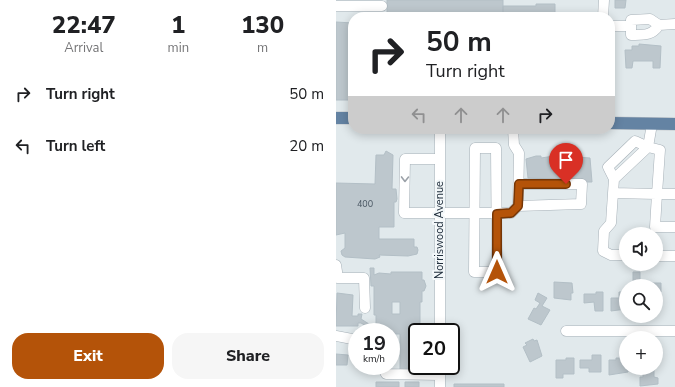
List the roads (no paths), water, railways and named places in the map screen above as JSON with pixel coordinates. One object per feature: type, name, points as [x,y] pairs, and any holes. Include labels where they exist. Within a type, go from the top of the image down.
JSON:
[{"type":"main road","points":[[336,118],[348,118]]},
{"type":"main road","points":[[615,123],[675,124]]},
{"type":"street","points":[[603,12],[604,0]]},
{"type":"street","points":[[336,6],[382,6]]},
{"type":"street","points":[[659,25],[654,32],[648,35],[631,35],[631,20],[650,19],[659,25],[675,24]]},
{"type":"street","points":[[615,26],[631,26]]},
{"type":"street","points":[[619,255],[610,255],[603,251],[604,231],[611,223],[614,179],[648,147],[652,124]]},
{"type":"street","name":"Norriswood Avenue","points":[[440,134],[440,323]]},
{"type":"street","points":[[439,159],[405,159],[404,213],[511,213],[518,206],[519,184],[519,153],[514,145],[513,134]]},
{"type":"street","points":[[648,147],[660,150],[655,227],[675,227]]},
{"type":"street","points":[[475,148],[496,148],[497,272],[474,272],[474,214],[475,148]]},
{"type":"street","points":[[518,206],[581,204],[582,184],[519,184]]},
{"type":"street","points":[[613,193],[675,194]]},
{"type":"street","points":[[663,256],[675,256]]},
{"type":"street","points":[[336,265],[338,278],[364,278],[365,308]]},
{"type":"street","points":[[566,331],[675,331]]},
{"type":"street","points":[[336,336],[348,338]]},
{"type":"street","points":[[440,375],[440,387]]}]
